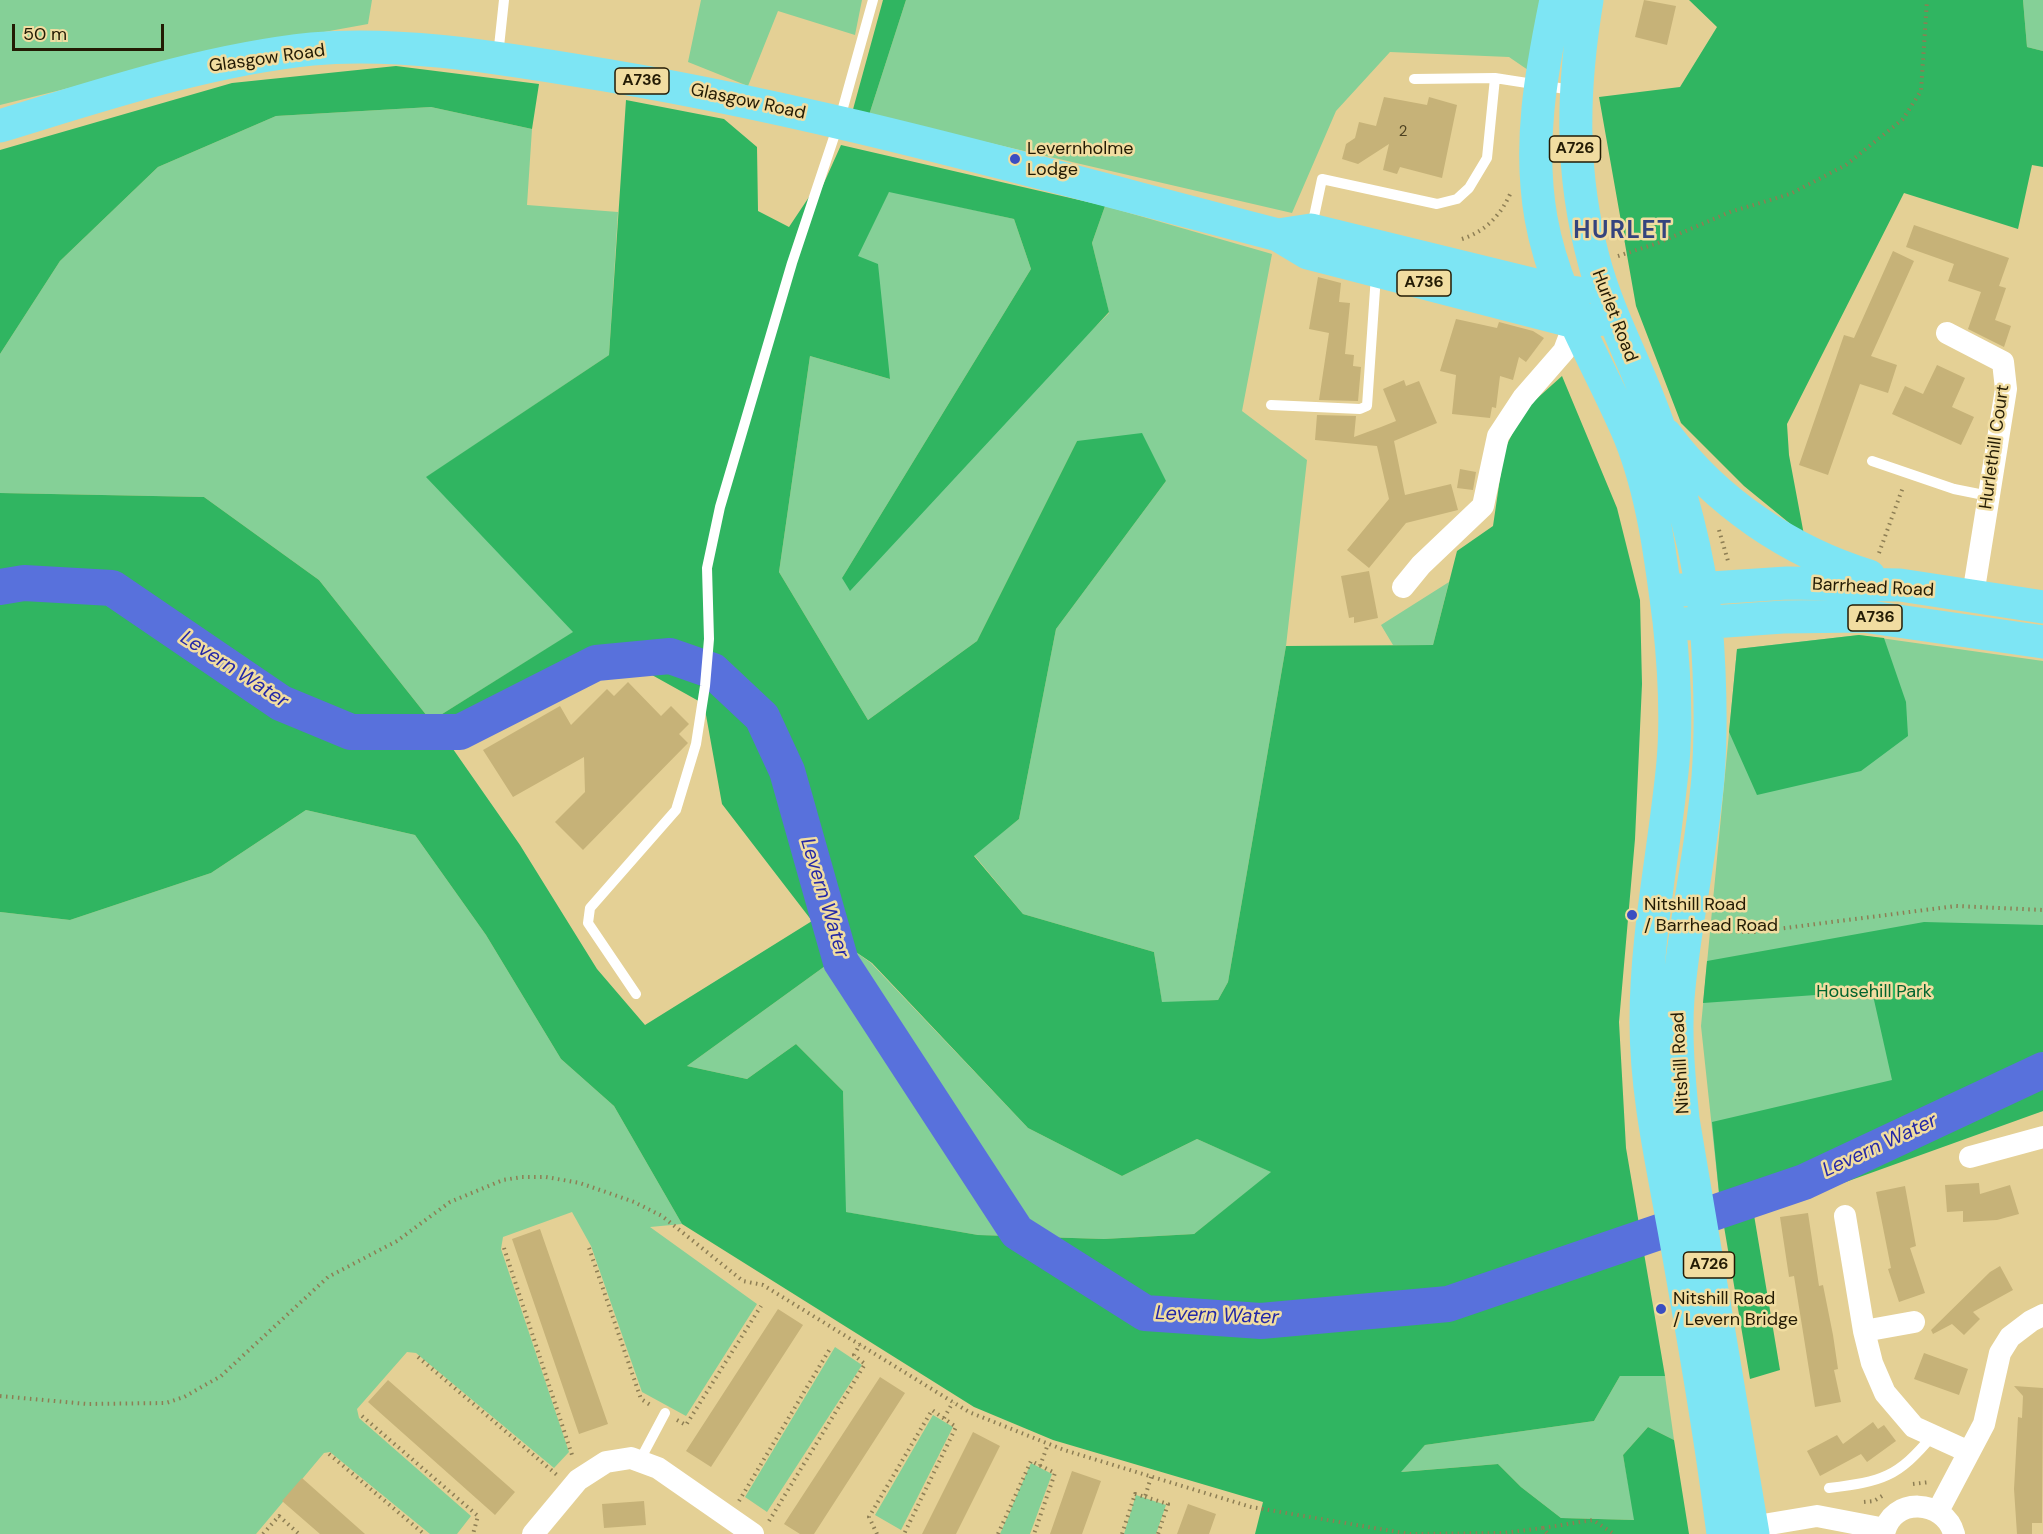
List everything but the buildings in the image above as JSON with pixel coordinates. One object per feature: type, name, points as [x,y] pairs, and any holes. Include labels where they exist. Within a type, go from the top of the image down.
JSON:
[{"type":"main road","name":"Hurlet Road","points":[[1556,0],[1539,86],[1535,172],[1541,218],[1560,291],[1618,411],[1640,466],[1650,501],[1665,591]]},
{"type":"main road","name":"Hurlet Road","points":[[1587,0],[1575,90],[1576,168],[1594,263],[1656,421],[1686,512],[1702,588]]},
{"type":"main road","name":"Glasgow Road","points":[[0,126],[223,62],[315,49],[384,49],[498,58],[665,84],[839,122],[1377,259],[1575,322]]},
{"type":"main road","name":"Glasgow Road","points":[[1377,259],[1438,260],[1609,306]]},
{"type":"main road","points":[[1575,322],[1609,306]]},
{"type":"main road","name":"A736","points":[[1656,421],[1687,460],[1739,509],[1796,548],[1876,582]]},
{"type":"main road","points":[[1860,617],[1876,582]]},
{"type":"main road","name":"Barrhead Road","points":[[1665,591],[1787,583],[1876,582],[2043,607]]},
{"type":"main road","name":"Nitshill Road","points":[[1668,1121],[1677,1055],[1678,1001],[1685,930],[1708,779],[1711,725],[1702,588]]},
{"type":"main road","name":"A726","points":[[1665,591],[1669,625]]},
{"type":"main road","name":"Barrhead Road","points":[[1669,625],[1783,617],[1860,617],[2043,642]]},
{"type":"main road","name":"Nitshill Road","points":[[1669,625],[1675,718],[1673,759],[1650,951],[1646,1020],[1668,1121],[1738,1532]]},
{"type":"street","points":[[1403,587],[1421,565],[1483,506],[1498,436],[1523,398],[1564,351],[1575,322]]},
{"type":"street","name":"Hurlethill Court","points":[[1947,333],[2003,362],[2006,389],[1973,595]]},
{"type":"street","points":[[1970,1157],[2043,1137]]},
{"type":"street","points":[[1845,1216],[1864,1331],[1872,1363],[1886,1393],[1914,1427],[1969,1452]]},
{"type":"street","points":[[1938,1510],[1984,1424],[2000,1353],[2010,1337],[2043,1315]]},
{"type":"street","points":[[1864,1331],[1914,1322]]},
{"type":"street","points":[[533,1534],[578,1480],[593,1469],[619,1459],[640,1460],[658,1468],[729,1518],[759,1531]]},
{"type":"street","points":[[1738,1532],[1817,1516],[1884,1532],[1895,1514],[1909,1507],[1923,1505],[1938,1510],[1952,1526],[1954,1534]]},
{"type":"lane","points":[[498,58],[504,0]]},
{"type":"lane","points":[[636,994],[588,923],[590,908],[676,810],[696,744],[705,686],[709,639],[707,568],[720,507],[792,263],[839,122],[873,0]]},
{"type":"lane","points":[[1310,241],[1323,179],[1437,204],[1457,199],[1469,188],[1486,158],[1495,78]]},
{"type":"lane","points":[[1414,79],[1495,78],[1575,90]]},
{"type":"lane","points":[[1271,405],[1360,409],[1367,406],[1377,259]]},
{"type":"lane","points":[[1872,461],[1954,489],[1989,496]]},
{"type":"lane","points":[[640,1460],[665,1413]]},
{"type":"lane","points":[[1829,1488],[1872,1482],[1895,1473],[1911,1462],[1934,1435]]},
{"type":"path","points":[[1594,263],[1658,243],[1730,212],[1790,194],[1854,158],[1903,119],[1921,91],[1927,0]]},
{"type":"path","points":[[1438,260],[1444,245],[1473,235],[1490,224],[1504,207],[1514,184]]},
{"type":"path","points":[[1876,582],[1908,474]]},
{"type":"path","points":[[1717,489],[1713,509],[1735,586]]},
{"type":"path","points":[[1685,930],[1754,932],[1956,906],[2043,910]]},
{"type":"path","points":[[0,1396],[87,1404],[166,1403],[184,1397],[220,1376],[328,1277],[388,1246],[450,1202],[502,1180],[534,1177],[580,1183],[662,1216],[743,1281],[763,1285],[969,1412],[1048,1444],[1251,1507],[1410,1534],[1504,1533],[1593,1520],[1614,1534]]},
{"type":"path","points":[[504,1248],[575,1456],[567,1465]]},
{"type":"path","points":[[589,1248],[641,1399],[686,1425],[761,1306]]},
{"type":"path","points":[[759,1531],[865,1364],[854,1355],[861,1344]]},
{"type":"path","points":[[729,1518],[831,1347]]},
{"type":"path","points":[[418,1357],[558,1476],[562,1471]]},
{"type":"path","points":[[944,1418],[952,1402]]},
{"type":"path","points":[[877,1534],[869,1517],[932,1410],[956,1427],[904,1534]]},
{"type":"path","points":[[362,1416],[478,1516],[473,1534]]},
{"type":"path","points":[[1040,1466],[1048,1444]]},
{"type":"path","points":[[329,1454],[424,1534]]},
{"type":"path","points":[[998,1534],[1031,1461],[1055,1473],[1034,1534]]},
{"type":"path","points":[[1145,1497],[1151,1477]]},
{"type":"path","points":[[1122,1534],[1135,1494],[1167,1504],[1158,1534]]},
{"type":"path","points":[[263,1534],[279,1516],[299,1534]]},
{"type":"path","points":[[1542,1528],[1548,1534]]},
{"type":"green space","points":[[0,0],[372,0],[368,24],[219,51],[0,105]]},
{"type":"green space","points":[[701,0],[862,0],[855,35],[778,11],[748,86],[688,62]]},
{"type":"green space","points":[[883,0],[906,0],[869,115],[852,113]]},
{"type":"green space","points":[[906,0],[1544,0],[1528,70],[1509,57],[1390,52],[1336,111],[1292,213],[869,115]]},
{"type":"green space","points":[[1689,0],[2023,0],[2027,47],[2043,51],[2043,167],[2032,165],[2018,229],[1904,193],[1787,424],[1789,455],[1804,535],[1744,486],[1681,423],[1636,306],[1599,97],[1680,87],[1717,27]]},
{"type":"green space","points":[[2023,0],[2043,0],[2043,51],[2027,47]]},
{"type":"green space","points":[[396,66],[539,84],[532,129],[431,107],[276,116],[158,167],[60,261],[0,354],[0,150],[232,83]]},
{"type":"green space","points":[[626,100],[724,119],[757,147],[758,211],[789,227],[813,191],[819,194],[841,145],[1105,206],[1092,243],[1109,312],[850,591],[842,578],[1031,269],[1014,219],[889,192],[858,256],[878,264],[890,379],[810,356],[779,572],[868,720],[977,641],[1077,441],[1142,433],[1166,481],[1056,629],[1019,819],[974,856],[1023,914],[1154,952],[1162,1002],[1218,1000],[1228,982],[1286,646],[1433,645],[1457,551],[1493,526],[1504,451],[1523,411],[1562,376],[1617,508],[1640,600],[1642,684],[1635,839],[1619,1022],[1626,1148],[1665,1376],[1620,1376],[1594,1421],[1425,1445],[1401,1472],[1498,1464],[1521,1487],[1561,1518],[1634,1520],[1623,1455],[1648,1427],[1674,1440],[1689,1534],[1255,1534],[1263,1502],[1053,1440],[974,1407],[682,1224],[614,1106],[561,1059],[486,935],[415,835],[306,810],[211,873],[70,920],[0,912],[0,493],[204,497],[319,580],[431,721],[573,632],[426,477],[609,355]],"holes":[[[634,665],[704,704],[722,804],[812,921],[645,1025],[597,969],[520,845],[453,749],[522,714]],[[850,948],[872,963],[1028,1128],[1122,1176],[1197,1139],[1271,1172],[1194,1234],[1104,1239],[978,1235],[846,1212],[843,1091],[796,1044],[747,1079],[687,1066]]]},
{"type":"green space","points":[[431,107],[532,129],[527,205],[618,212],[609,355],[427,477],[574,632],[431,721],[319,580],[204,497],[0,493],[0,354],[60,261],[158,167],[276,116]]},
{"type":"green space","points":[[889,191],[1014,219],[1031,269],[842,578],[1109,313],[1092,243],[1105,206],[1272,254],[1242,411],[1307,460],[1286,646],[1228,982],[1218,1000],[1162,1003],[1154,952],[1023,914],[974,855],[1019,819],[1056,629],[1166,481],[1077,441],[977,641],[868,720],[779,572],[810,356],[890,379],[857,256]]},
{"type":"green space","points":[[1449,582],[1433,645],[1393,645],[1381,625]]},
{"type":"green space","name":"Househill Park","points":[[1859,635],[2043,661],[2043,1111],[1720,1203],[1701,1026],[1737,649]]},
{"type":"green space","points":[[1859,635],[1884,638],[1906,702],[1908,736],[1861,771],[1757,795],[1729,732],[1737,649]]},
{"type":"green space","points":[[306,810],[415,835],[486,935],[561,1059],[614,1106],[682,1224],[650,1227],[757,1304],[686,1416],[642,1392],[591,1246],[572,1212],[503,1237],[501,1249],[569,1452],[554,1468],[416,1353],[407,1352],[357,1409],[359,1418],[471,1516],[457,1534],[430,1534],[330,1452],[324,1453],[256,1534],[0,1534],[0,912],[70,920],[211,873]]},
{"type":"green space","points":[[1924,922],[2043,925],[2043,1111],[1754,1215],[1780,1370],[1750,1379],[1720,1203],[1712,1122],[1892,1080],[1872,991],[1703,1003],[1707,961]]},
{"type":"green space","points":[[850,948],[871,963],[1028,1128],[1122,1176],[1197,1139],[1272,1172],[1194,1234],[1104,1239],[978,1235],[845,1212],[843,1091],[796,1044],[747,1079],[687,1066]]},
{"type":"green space","points":[[835,1347],[862,1365],[767,1512],[745,1497]]},
{"type":"green space","points":[[1620,1376],[1665,1376],[1674,1440],[1648,1427],[1623,1455],[1635,1520],[1561,1518],[1521,1487],[1498,1464],[1400,1472],[1425,1445],[1594,1421]]},
{"type":"green space","points":[[933,1415],[953,1427],[901,1530],[875,1515]]},
{"type":"green space","points":[[1031,1463],[1052,1474],[1030,1534],[1000,1534]]},
{"type":"green space","points":[[1136,1495],[1166,1505],[1156,1534],[1124,1534]]},
{"type":"waterway","name":"Levern Water","points":[[0,587],[24,583],[112,588],[281,703],[351,732],[460,732],[596,663],[670,656],[713,671],[762,717],[787,771],[841,962],[1017,1232],[1145,1313],[1261,1321],[1448,1304],[1662,1231]]},
{"type":"waterway","name":"Levern Water","points":[[1713,1213],[1804,1182],[2043,1070]]},
{"type":"place","name":"Levernholme Lodge","points":[[1015,159]]},
{"type":"place","name":"Nitshill Road / Barrhead Road","points":[[1632,915]]},
{"type":"place","name":"Nitshill Road / Levern Bridge","points":[[1661,1309]]},
{"type":"district","name":"HURLET","points":[[1623,232]]}]
